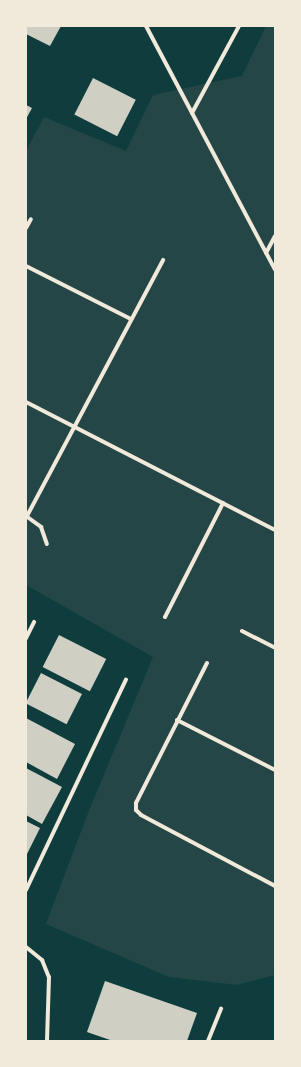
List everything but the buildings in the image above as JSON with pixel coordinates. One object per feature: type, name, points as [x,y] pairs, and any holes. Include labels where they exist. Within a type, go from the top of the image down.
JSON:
[{"type":"street","points":[[146,26],[275,270]]},
{"type":"street","points":[[192,112],[239,26]]},
{"type":"street","points":[[26,228],[31,219]]},
{"type":"street","points":[[266,253],[275,236]]},
{"type":"street","points":[[47,544],[41,527],[26,516],[163,260]]},
{"type":"street","points":[[26,266],[131,319]]},
{"type":"street","points":[[26,402],[275,530]]},
{"type":"street","points":[[165,617],[223,503]]},
{"type":"street","points":[[26,638],[34,622]]},
{"type":"street","points":[[242,631],[275,648]]},
{"type":"street","points":[[207,663],[136,803],[136,810],[141,816],[275,886]]},
{"type":"street","points":[[26,890],[126,679]]},
{"type":"street","points":[[177,720],[275,770]]},
{"type":"street","points":[[26,947],[37,954],[47,969],[49,977],[46,1041]]},
{"type":"street","points":[[208,1041],[221,1009]]},
{"type":"shaded area","points":[[266,26],[275,26],[275,975],[237,985],[169,977],[46,924],[88,813],[153,657],[26,585],[26,151],[44,117],[126,151],[153,95],[242,76]]}]
